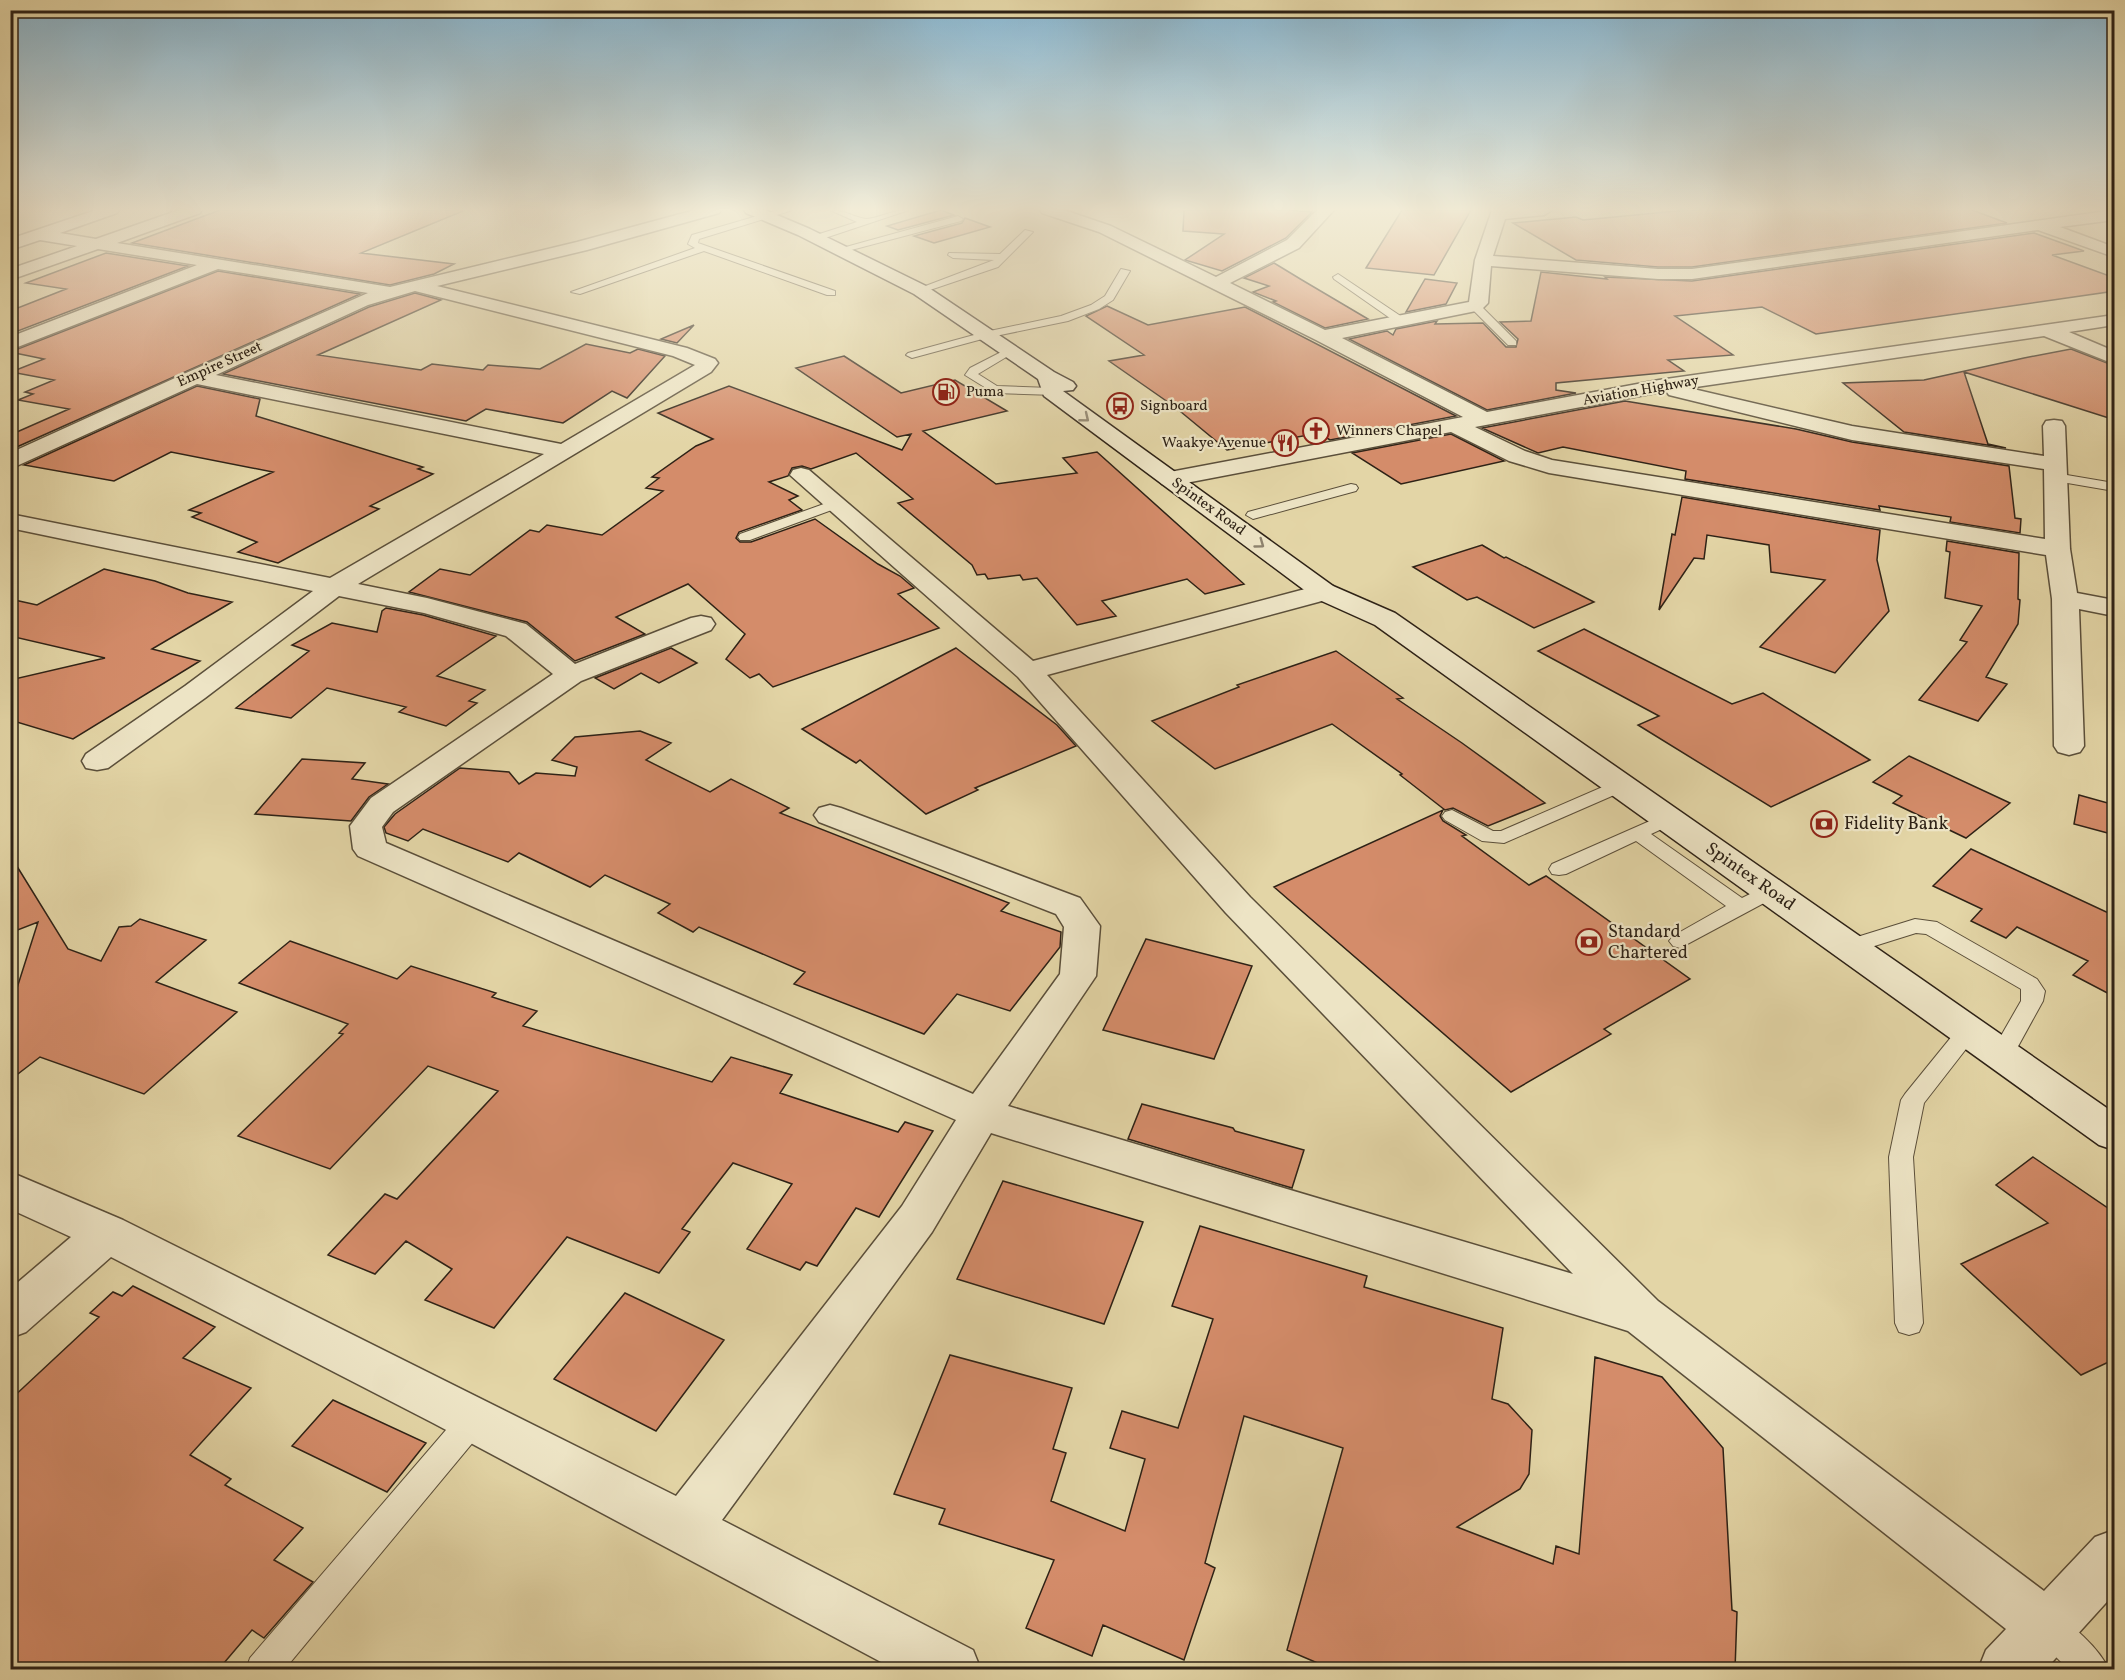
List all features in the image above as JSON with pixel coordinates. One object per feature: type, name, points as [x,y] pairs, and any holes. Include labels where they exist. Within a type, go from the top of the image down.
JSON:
[{"type":"street","points":[[10,344],[154,288]]},
{"type":"street","points":[[368,288],[390,292]]},
{"type":"street","name":"Empire Street","points":[[10,462],[362,301],[406,288]]},
{"type":"street","points":[[97,761],[195,692],[336,586],[704,368],[708,363],[680,352],[426,288]]},
{"type":"street","name":"Spintex Road","points":[[915,288],[1009,351],[1170,479],[1385,619],[2115,1134]]},
{"type":"street","points":[[1224,288],[1323,336],[1486,420]]},
{"type":"street","points":[[1323,336],[1475,306],[1479,303],[1480,288]]},
{"type":"street","name":"Aviation Highway","points":[[1170,479],[1659,387],[2115,320]]},
{"type":"street","points":[[2046,330],[2115,358]]},
{"type":"street","points":[[193,377],[564,451]]},
{"type":"street","name":"Spintex Road","points":[[1049,384],[1077,391],[1292,542]]},
{"type":"street","points":[[1659,387],[1852,432],[2054,471]]},
{"type":"street","points":[[1455,426],[1517,456],[1549,466],[2058,549]]},
{"type":"street","points":[[2054,426],[2058,549],[2065,599],[2069,746]]},
{"type":"street","points":[[801,475],[1028,671],[1238,905],[1642,1315],[2047,1627]]},
{"type":"street","points":[[10,521],[336,586],[427,606],[516,630],[571,675]]},
{"type":"street","points":[[1028,671],[1333,584]]},
{"type":"street","points":[[2065,599],[2115,608]]},
{"type":"street","points":[[701,624],[571,675],[382,805],[366,826],[369,849],[981,1114],[1642,1315]]},
{"type":"street","points":[[686,1527],[918,1219],[981,1114],[1078,976],[1082,926],[1068,906],[830,815]]},
{"type":"street","points":[[10,1189],[107,1233],[686,1527],[953,1670]]},
{"type":"street","points":[[10,1318],[107,1233]]},
{"type":"street","points":[[2006,1670],[2115,1556]]},
{"type":"lane","points":[[576,292],[586,288]]},
{"type":"lane","points":[[817,288],[831,293]]},
{"type":"lane","points":[[920,291],[928,288]]},
{"type":"lane","points":[[912,355],[986,335],[1064,319],[1095,307],[1109,298],[1115,288]]},
{"type":"lane","points":[[1354,288],[1401,321]]},
{"type":"lane","points":[[1475,306],[1512,344]]},
{"type":"lane","points":[[1009,351],[971,375],[994,389],[1049,384]]},
{"type":"lane","points":[[2054,471],[2115,487]]},
{"type":"lane","points":[[1253,515],[1351,488]]},
{"type":"lane","points":[[745,537],[835,504]]},
{"type":"lane","points":[[1452,816],[1489,837],[1504,837],[1621,785]]},
{"type":"lane","points":[[1559,869],[1668,819]]},
{"type":"lane","points":[[1636,833],[1741,907]]},
{"type":"lane","points":[[1680,942],[1770,891]]},
{"type":"lane","points":[[1849,947],[1915,926],[1930,927],[2029,984],[2034,991],[2032,1001],[2002,1055]]},
{"type":"lane","points":[[1909,1323],[1901,1156],[1913,1100],[1968,1031]]},
{"type":"lane","points":[[262,1670],[474,1419]]},
{"type":"lane","points":[[2047,1627],[2093,1670]]},
{"type":"building","points":[[62,288],[129,288],[10,334],[10,311],[66,289]]},
{"type":"building","points":[[173,288],[325,288],[360,294],[10,450],[10,435],[69,409],[18,400],[33,394],[25,392],[54,380],[11,372],[44,359],[10,352]]},
{"type":"building","points":[[1263,288],[1317,288],[1368,319],[1325,328],[1273,302],[1276,301],[1253,292]]},
{"type":"building","points":[[1420,288],[1454,288],[1446,304],[1406,312]]},
{"type":"building","points":[[1538,288],[2115,288],[2115,291],[1816,334],[1762,307],[1675,316],[1733,355],[1668,360],[1684,371],[1556,383],[1556,390],[1576,393],[1487,410],[1349,339],[1387,331],[1393,335],[1396,329],[1437,321],[1435,324],[1483,323],[1506,347],[1516,347],[1518,339],[1500,322],[1531,321]]},
{"type":"building","points":[[415,293],[441,300],[318,355],[421,370],[432,364],[483,370],[488,365],[540,369],[586,344],[630,353],[638,349],[665,356],[627,398],[612,391],[563,423],[486,409],[466,421],[223,374],[369,307]]},
{"type":"building","points":[[1107,306],[1148,325],[1245,307],[1456,416],[1330,440],[1319,433],[1227,450],[1175,407],[1109,361],[1144,355],[1086,316]]},
{"type":"building","points":[[694,325],[677,343],[661,339]]},
{"type":"building","points":[[2071,349],[2115,366],[2115,420],[1964,372],[1988,444],[2006,448],[1904,432],[1843,383],[1924,380]]},
{"type":"building","points":[[844,356],[901,393],[955,380],[1007,411],[923,431],[996,484],[1077,473],[1063,458],[1097,452],[1244,584],[1205,594],[1187,579],[1102,601],[1116,616],[1077,625],[1037,578],[1023,580],[1020,575],[988,579],[985,574],[977,575],[972,565],[898,503],[913,499],[856,453],[811,469],[802,466],[792,468],[788,476],[769,482],[798,496],[789,500],[802,510],[739,532],[736,538],[740,542],[751,542],[815,519],[878,564],[900,576],[914,588],[898,594],[939,628],[773,687],[759,674],[750,678],[726,659],[745,634],[688,584],[616,617],[645,634],[575,661],[527,622],[409,592],[440,569],[470,575],[530,530],[539,532],[547,525],[602,535],[663,491],[646,488],[659,478],[652,477],[696,446],[713,439],[658,413],[729,386],[902,450],[911,434],[897,437],[796,368]]},
{"type":"building","points":[[197,386],[260,399],[256,416],[423,467],[418,469],[433,474],[370,506],[379,509],[278,563],[238,552],[257,542],[192,517],[201,513],[189,510],[273,472],[171,452],[114,481],[24,465]]},
{"type":"building","points":[[1625,401],[1796,429],[1852,442],[2009,466],[2015,518],[2021,519],[2020,533],[1950,522],[1951,517],[1879,506],[1880,510],[1685,479],[1686,471],[1563,447],[1538,453],[1482,428]]},
{"type":"building","points":[[1451,434],[1504,461],[1401,484],[1352,453]]},
{"type":"building","points":[[1682,497],[1880,530],[1877,560],[1889,611],[1835,673],[1760,647],[1825,580],[1771,572],[1769,545],[1707,535],[1704,559],[1694,558],[1659,610],[1672,534],[1675,535]]},
{"type":"building","points":[[1947,541],[2019,553],[2018,624],[1986,677],[2007,684],[1978,721],[1919,700],[1967,642],[1960,640],[1982,606],[1945,598],[1950,552],[1946,551]]},
{"type":"building","points":[[1482,545],[1594,602],[1534,628],[1477,597],[1467,600],[1413,567]]},
{"type":"building","points":[[104,569],[155,581],[188,593],[232,602],[152,649],[200,661],[73,739],[10,720],[10,680],[105,658],[10,636],[10,599],[37,605]]},
{"type":"building","points":[[386,608],[423,615],[496,636],[437,676],[485,690],[469,701],[477,703],[446,726],[399,712],[406,707],[327,688],[291,718],[236,708],[309,651],[292,645],[332,623],[377,632],[382,611]]},
{"type":"building","points":[[1584,629],[1732,704],[1763,693],[1870,760],[1771,807],[1638,725],[1659,716],[1538,651]]},
{"type":"building","points":[[671,648],[697,663],[659,683],[641,673],[614,689],[595,678]]},
{"type":"building","points":[[956,648],[1057,725],[1076,746],[975,788],[978,790],[926,814],[860,760],[856,763],[802,729]]},
{"type":"building","points":[[1336,651],[1403,698],[1397,699],[1545,803],[1488,826],[1453,808],[1445,810],[1400,775],[1402,774],[1332,724],[1215,769],[1152,721],[1239,687],[1237,685]]},
{"type":"building","points":[[640,731],[671,743],[646,760],[710,792],[731,779],[789,808],[780,813],[1009,903],[1001,911],[1061,932],[1060,947],[1010,1011],[957,994],[924,1034],[794,984],[805,972],[699,927],[693,932],[658,913],[670,904],[605,875],[590,887],[519,853],[508,862],[423,829],[408,841],[386,833],[384,827],[395,814],[460,768],[509,772],[519,784],[536,773],[575,776],[577,767],[552,760],[575,737]]},
{"type":"building","points":[[1909,756],[2010,803],[1966,838],[1893,803],[1902,796],[1873,782]]},
{"type":"building","points":[[302,759],[365,763],[352,779],[388,784],[369,797],[351,821],[255,814]]},
{"type":"building","points":[[2079,795],[2115,805],[2115,835],[2074,824]]},
{"type":"building","points":[[1443,810],[1440,816],[1443,821],[1466,835],[1462,836],[1529,885],[1546,876],[1690,979],[1604,1029],[1611,1034],[1511,1092],[1274,887]]},
{"type":"building","points":[[1971,849],[2115,916],[2115,997],[2073,975],[2088,961],[2017,927],[2006,938],[1971,921],[1982,909],[1933,886]]},
{"type":"building","points":[[10,855],[68,949],[101,961],[119,927],[131,926],[140,919],[206,940],[156,982],[237,1012],[144,1094],[40,1057],[10,1080],[10,993],[17,988],[38,922],[10,933]]},
{"type":"building","points":[[1146,939],[1252,966],[1214,1059],[1103,1030]]},
{"type":"building","points":[[290,941],[397,979],[411,966],[496,993],[492,997],[537,1011],[523,1026],[712,1082],[731,1057],[792,1075],[780,1093],[898,1132],[905,1122],[933,1131],[879,1217],[856,1208],[817,1266],[806,1262],[800,1270],[747,1249],[792,1184],[733,1163],[682,1229],[690,1232],[659,1273],[567,1237],[494,1328],[425,1300],[452,1269],[406,1241],[375,1274],[328,1255],[385,1194],[397,1199],[498,1091],[428,1066],[330,1169],[238,1136],[343,1034],[339,1033],[348,1024],[239,983]]},
{"type":"building","points":[[1142,1104],[1304,1150],[1292,1188],[1128,1139]]},
{"type":"building","points":[[2033,1157],[2115,1213],[2115,1359],[2081,1375],[1961,1264],[2048,1223],[1996,1185]]},
{"type":"building","points":[[1003,1181],[1143,1222],[1104,1324],[957,1279]]},
{"type":"building","points":[[1200,1226],[1367,1276],[1364,1287],[1503,1328],[1492,1399],[1508,1404],[1532,1430],[1529,1474],[1520,1489],[1457,1527],[1553,1564],[1556,1546],[1579,1554],[1595,1357],[1662,1377],[1723,1448],[1732,1610],[1737,1612],[1735,1670],[1334,1670],[1287,1650],[1343,1448],[1244,1416],[1205,1563],[1215,1568],[1184,1660],[1103,1625],[1092,1656],[1026,1628],[1054,1560],[939,1524],[945,1509],[894,1494],[950,1355],[1072,1388],[1053,1449],[1066,1453],[1051,1501],[1125,1531],[1145,1459],[1110,1448],[1122,1411],[1178,1428],[1213,1319],[1172,1306]]},
{"type":"building","points":[[133,1286],[215,1327],[183,1358],[251,1388],[190,1455],[231,1479],[225,1485],[303,1528],[274,1560],[313,1582],[264,1638],[252,1630],[218,1670],[10,1670],[10,1400],[99,1317],[90,1313],[113,1292],[122,1296]]},
{"type":"building","points":[[625,1293],[724,1340],[656,1431],[554,1379]]},
{"type":"building","points":[[333,1400],[426,1443],[387,1492],[292,1446]]},
{"type":"place","name":"Puma","points":[[946,392]]},
{"type":"place","name":"Signboard","points":[[1120,406]]},
{"type":"place","name":"Winners Chapel","points":[[1316,431]]},
{"type":"place","name":"Waakye Avenue","points":[[1285,443]]},
{"type":"place","name":"Fidelity Bank","points":[[1824,824]]},
{"type":"place","name":"Standard Chartered","points":[[1589,942]]}]
